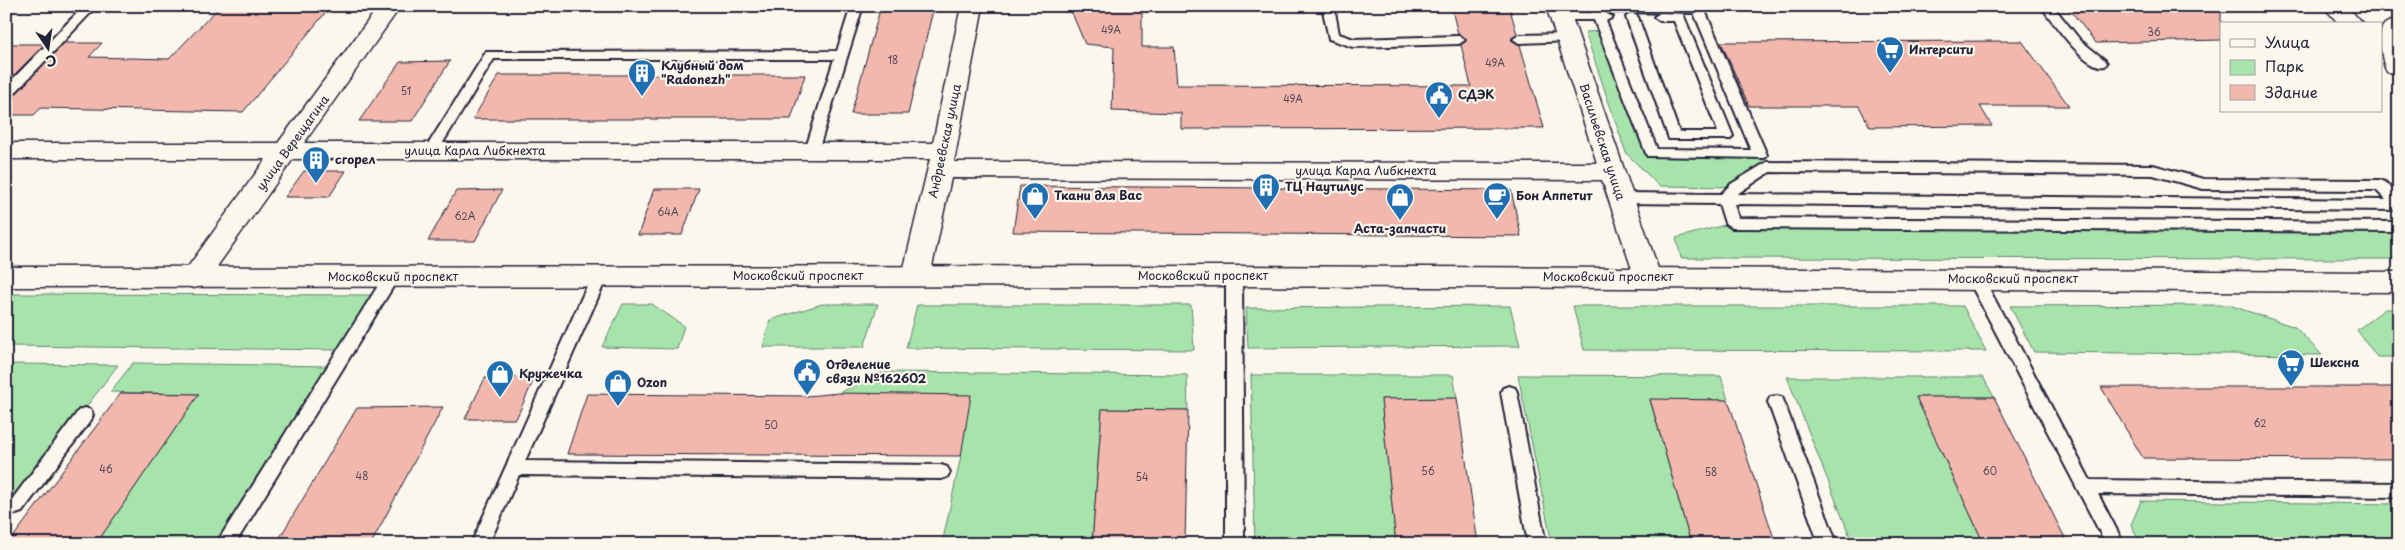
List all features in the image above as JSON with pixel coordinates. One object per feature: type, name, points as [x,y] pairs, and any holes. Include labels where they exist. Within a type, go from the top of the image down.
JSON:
[{"type":"street","name":"улица Верещагина","points":[[194,278],[390,6]]},
{"type":"street","name":"Андреевская улица","points":[[916,276],[942,161],[972,6]]},
{"type":"street","points":[[2334,6],[2350,22]]},
{"type":"street","name":"Васильевская улица","points":[[1562,20],[1646,278]]},
{"type":"street","points":[[2382,43],[2393,28],[2399,26]]},
{"type":"street","points":[[2382,46],[2392,64]]},
{"type":"street","name":"улица Карла Либкнехта","points":[[6,151],[812,151],[942,161],[1612,172]]},
{"type":"street","name":"Московский проспект","points":[[6,277],[1234,276],[2399,282]]},
{"type":"lane","points":[[6,94],[91,6]]},
{"type":"lane","points":[[812,151],[857,6]]},
{"type":"lane","points":[[1328,6],[1333,36],[1353,43],[1459,40]]},
{"type":"lane","points":[[2047,6],[2076,43],[2101,63]]},
{"type":"lane","points":[[1596,8],[1699,9],[1760,155],[1652,153],[1599,17],[1596,8]]},
{"type":"lane","points":[[1519,39],[1562,20],[1599,17],[1632,17],[1679,17],[1726,136],[1674,136],[1632,17]]},
{"type":"lane","points":[[431,151],[490,55],[842,55]]},
{"type":"lane","points":[[1725,199],[1736,187],[1768,166],[2154,170],[2203,184],[2380,185],[2399,205]]},
{"type":"lane","points":[[1620,198],[2399,205]]},
{"type":"lane","points":[[1725,199],[1732,223],[2399,228]]},
{"type":"lane","points":[[1234,276],[1236,544]]},
{"type":"lane","points":[[225,544],[391,277]]},
{"type":"lane","points":[[480,544],[599,277]]},
{"type":"lane","points":[[1976,279],[2115,544]]},
{"type":"lane","points":[[1509,392],[1537,544]]},
{"type":"lane","points":[[1776,402],[1828,544]]},
{"type":"lane","points":[[9,511],[85,415]]},
{"type":"lane","points":[[515,468],[940,472]]},
{"type":"lane","points":[[2085,487],[2399,490]]},
{"type":"green space","points":[[1603,31],[1652,153],[1760,155],[1767,167],[1736,187],[1659,186],[1626,153],[1585,32]]},
{"type":"green space","points":[[1732,223],[2399,227],[2399,259],[1681,258],[1676,238]]},
{"type":"green space","points":[[6,294],[378,295],[341,350],[6,346]]},
{"type":"green space","points":[[623,304],[652,304],[684,326],[677,349],[602,347]]},
{"type":"green space","points":[[822,304],[878,304],[864,347],[763,347],[770,320]]},
{"type":"green space","points":[[917,305],[1191,305],[1194,350],[906,348]]},
{"type":"green space","points":[[2229,305],[2295,327],[2322,355],[2034,352],[2010,306]]},
{"type":"green space","points":[[1510,306],[1520,346],[1248,348],[1246,308]]},
{"type":"green space","points":[[1573,306],[1963,306],[1986,351],[1584,350]]},
{"type":"green space","points":[[2385,309],[2399,309],[2399,357],[2377,357],[2357,330]]},
{"type":"green space","points":[[133,363],[330,366],[220,544],[96,544],[199,394],[110,392]]},
{"type":"green space","points":[[6,364],[118,365],[14,502],[6,502]]},
{"type":"green space","points":[[883,372],[1187,375],[1188,410],[1102,409],[1092,544],[942,544],[961,456],[839,393]]},
{"type":"green space","points":[[1251,375],[1453,375],[1457,398],[1381,399],[1396,544],[1255,544]]},
{"type":"green space","points":[[1518,375],[1721,376],[1728,400],[1650,400],[1691,544],[1552,544]]},
{"type":"green space","points":[[1787,377],[1983,377],[1994,397],[1916,397],[1984,544],[1853,544]]},
{"type":"green space","points":[[2141,501],[2399,504],[2399,544],[2141,544],[2131,525]]},
{"type":"building","points":[[220,6],[331,6],[243,112],[41,108],[34,115],[6,115],[6,100],[12,98],[64,43],[102,43],[89,57],[169,59]]},
{"type":"building","points":[[881,6],[934,6],[908,114],[851,114]]},
{"type":"building","points":[[1069,6],[1142,6],[1142,47],[1174,47],[1177,85],[1471,86],[1461,45],[1467,39],[1458,34],[1451,6],[1509,6],[1517,34],[1511,40],[1520,45],[1544,128],[1181,129],[1181,113],[1112,111],[1114,47],[1085,44]]},
{"type":"building","points":[[2067,6],[2221,6],[2220,40],[2096,43]]},
{"type":"building","name":"Интерсити","points":[[2022,41],[2069,106],[1980,106],[1992,126],[1870,127],[1859,106],[1749,106],[1721,42]]},
{"type":"building","points":[[6,44],[45,44],[6,83]]},
{"type":"building","points":[[450,61],[412,121],[359,121],[400,62]]},
{"type":"building","name":"Клубный дом \"Radonezh\"","points":[[499,75],[805,75],[791,119],[473,119]]},
{"type":"building","name":"сгорел","points":[[304,171],[346,171],[329,197],[285,197]]},
{"type":"building","name":"ТЦ Наутилус","points":[[1020,186],[1511,190],[1521,236],[1013,232]]},
{"type":"building","points":[[654,189],[699,189],[682,235],[638,235]]},
{"type":"building","points":[[502,190],[475,241],[428,241],[456,191]]},
{"type":"building","name":"Кружечка","points":[[535,377],[516,419],[465,419],[485,378]]},
{"type":"building","points":[[2101,387],[2399,387],[2399,459],[2143,458]]},
{"type":"building","points":[[121,393],[199,394],[96,544],[8,544]]},
{"type":"building","points":[[839,393],[971,395],[961,456],[567,454],[587,394],[807,396]]},
{"type":"building","points":[[1916,397],[1994,397],[2068,544],[1984,544]]},
{"type":"building","points":[[1457,398],[1478,544],[1396,544],[1381,399]]},
{"type":"building","points":[[1650,399],[1728,400],[1776,544],[1691,544]]},
{"type":"building","points":[[443,407],[371,544],[276,544],[357,408]]},
{"type":"building","points":[[1102,409],[1188,410],[1185,544],[1092,544]]},
{"type":"place","name":"Интерсити","points":[[1890,74]]},
{"type":"place","name":"Клубный дом \"Radonezh\"","points":[[642,97]]},
{"type":"place","name":"СДЭК","points":[[1439,119]]},
{"type":"place","name":"сгорел","points":[[316,184]]},
{"type":"place","name":"ТЦ Наутилус","points":[[1266,211]]},
{"type":"place","name":"Ткани для Вас","points":[[1035,220]]},
{"type":"place","name":"Бон Аппетит","points":[[1497,220]]},
{"type":"place","name":"Аста-запчасти","points":[[1400,221]]},
{"type":"place","name":"Шексна","points":[[2291,387]]},
{"type":"place","name":"Отделение связи №162602","points":[[807,396]]},
{"type":"place","name":"Кружечка","points":[[500,398]]},
{"type":"place","name":"Ozon","points":[[618,407]]}]
